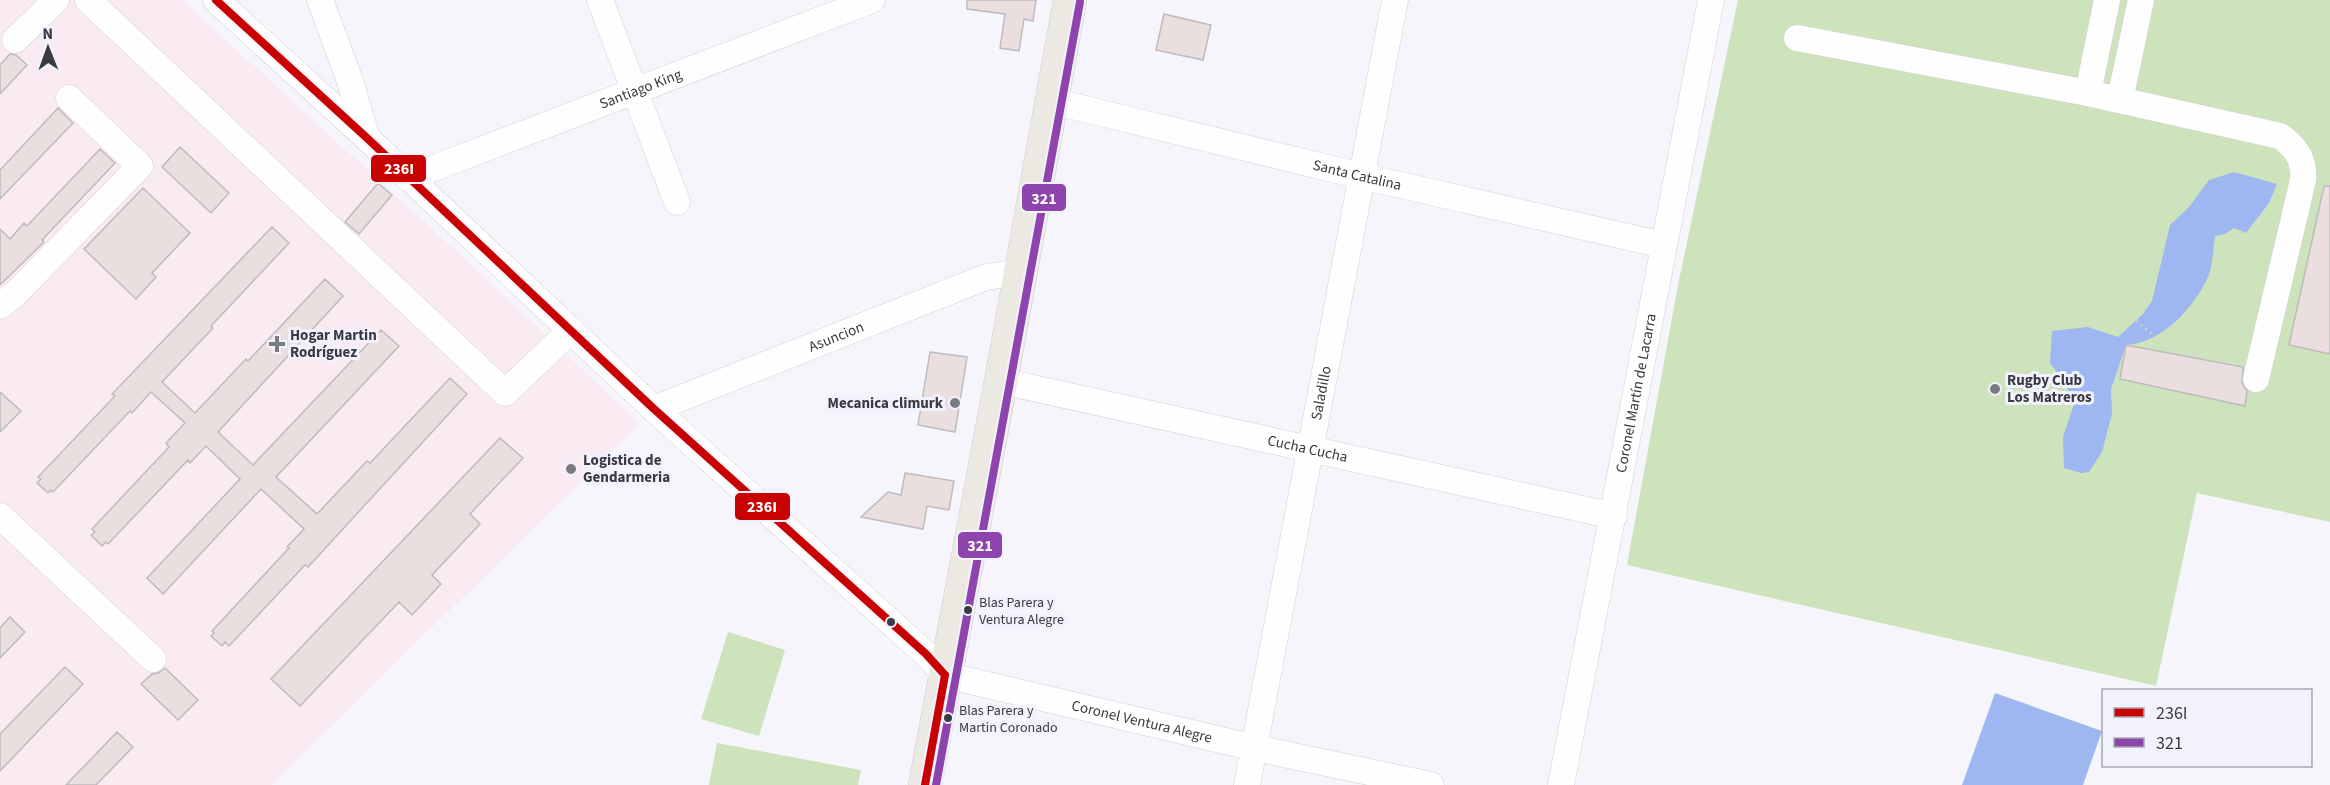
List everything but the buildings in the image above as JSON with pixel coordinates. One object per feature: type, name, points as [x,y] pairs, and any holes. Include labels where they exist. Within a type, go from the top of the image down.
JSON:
[{"type":"main road","points":[[925,785],[1070,0]]},
{"type":"street","points":[[15,40],[56,0]]},
{"type":"street","points":[[88,0],[505,393],[570,330]]},
{"type":"street","points":[[216,0],[367,138],[654,409],[926,654],[945,675]]},
{"type":"street","points":[[320,0],[350,81],[367,138]]},
{"type":"street","points":[[600,0],[677,202]]},
{"type":"street","name":"Saladillo","points":[[1247,785],[1395,0]]},
{"type":"street","name":"Coronel Martín de Lacarra","points":[[1562,785],[1711,0]]},
{"type":"street","points":[[2088,93],[2107,0]]},
{"type":"street","points":[[2120,100],[2141,0]]},
{"type":"street","name":"Santiago King","points":[[408,177],[858,3]]},
{"type":"street","points":[[1797,38],[2088,93],[2280,136],[2298,152],[2304,169],[2257,375]]},
{"type":"street","points":[[0,306],[15,294],[140,166],[69,98]]},
{"type":"street","name":"Santa Catalina","points":[[1052,101],[1361,176],[1663,245]]},
{"type":"street","name":"Asuncion","points":[[654,409],[986,277],[1021,272]]},
{"type":"street","name":"Cucha Cucha","points":[[1001,381],[1614,516]]},
{"type":"street","points":[[0,516],[153,659]]},
{"type":"street","name":"Coronel Ventura Alegre","points":[[945,675],[1255,748],[1431,785]]},
{"type":"path","points":[[2179,112],[2133,318],[2168,348],[2257,375]]},
{"type":"shaded area","name":"Hogar Martin Rodríguez","points":[[0,0],[182,0],[470,264],[640,424],[271,785],[0,785]]},
{"type":"green space","name":"Rugby Club Los Matreros","points":[[1738,0],[2330,0],[2330,522],[2197,493],[2156,686],[1627,565],[1678,285]]},
{"type":"green space","points":[[728,632],[785,650],[759,736],[701,719]]},
{"type":"green space","points":[[717,743],[861,770],[858,785],[709,785]]},
{"type":"water","points":[[2234,172],[2277,184],[2269,203],[2246,233],[2234,228],[2225,234],[2215,236],[2208,277],[2194,300],[2175,322],[2152,338],[2126,345],[2111,389],[2112,414],[2102,452],[2089,472],[2081,473],[2064,468],[2063,437],[2074,404],[2066,385],[2050,363],[2052,331],[2088,327],[2118,337],[2143,314],[2152,301],[2170,225],[2189,207],[2209,180]]},
{"type":"water","points":[[1995,693],[2102,731],[2083,785],[1962,785]]},
{"type":"transit line","name":"236I","points":[[216,0],[367,138],[654,409],[926,654],[945,675]]},
{"type":"transit line","name":"321","points":[[936,785],[1080,2]]},
{"type":"transit line","name":"236I","points":[[925,785],[945,675]]},
{"type":"place","name":"Hogar Martin Rodríguez","points":[[277,344]]},
{"type":"place","name":"Rugby Club Los Matreros","points":[[1995,389]]},
{"type":"place","name":"Mecanica climurk","points":[[955,403]]},
{"type":"place","name":"Logistica de Gendarmeria","points":[[571,469]]},
{"type":"place","name":"Blas Parera y Ventura Alegre","points":[[968,610]]},
{"type":"place","name":"Blas Parera y Martin Coronado","points":[[948,718]]}]
